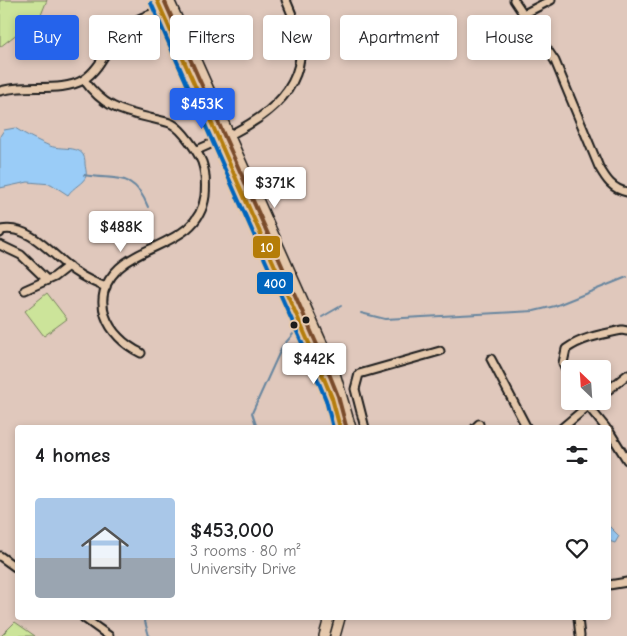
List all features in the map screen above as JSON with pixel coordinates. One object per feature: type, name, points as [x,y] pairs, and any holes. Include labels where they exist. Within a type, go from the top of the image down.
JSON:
[{"type":"main road","points":[[157,0],[322,372],[339,425]]},
{"type":"main road","points":[[169,0],[334,370],[351,425]]},
{"type":"main road","points":[[324,636],[328,620]]},
{"type":"main road","points":[[335,636],[339,620]]},
{"type":"street","points":[[197,150],[230,136],[266,115],[283,95],[293,78],[300,51],[300,39],[286,0]]},
{"type":"street","points":[[514,0],[555,61],[599,167],[609,183],[617,189],[627,192]]},
{"type":"street","points":[[524,14],[551,0]]},
{"type":"street","points":[[0,90],[64,85],[84,80],[101,61],[116,37],[128,25],[140,17],[162,10]]},
{"type":"street","points":[[84,80],[100,99],[116,109],[173,124],[197,150],[205,171],[206,189],[204,204],[195,221],[171,241],[127,262],[114,274],[106,288],[104,313],[112,330],[121,342],[140,353]]},
{"type":"street","points":[[0,233],[1,230],[9,228],[22,232],[45,246],[68,266],[106,288]]},
{"type":"street","points":[[0,245],[21,255],[47,280]]},
{"type":"street","points":[[25,290],[47,280],[68,266]]},
{"type":"street","points":[[564,360],[566,349],[575,342],[622,330],[627,331]]},
{"type":"street","points":[[364,425],[355,389],[359,374],[440,351]]},
{"type":"street","points":[[490,358],[525,425]]},
{"type":"street","points":[[611,388],[627,375]]},
{"type":"street","points":[[565,425],[580,410]]},
{"type":"street","points":[[591,410],[604,425]]},
{"type":"street","points":[[611,434],[627,460]]},
{"type":"street","points":[[0,556],[15,567]]},
{"type":"street","points":[[611,585],[627,582]]},
{"type":"street","points":[[87,620],[109,636]]},
{"type":"street","points":[[578,620],[580,636]]},
{"type":"green space","points":[[0,0],[47,0],[41,15],[15,15],[15,35],[0,47]]},
{"type":"green space","points":[[47,293],[67,319],[44,336],[25,311]]},
{"type":"green space","points":[[15,622],[35,636],[1,636]]},
{"type":"water","points":[[15,128],[50,146],[78,150],[84,157],[85,178],[68,195],[51,184],[28,182],[0,188],[0,136],[4,130]]},
{"type":"water","points":[[611,528],[619,536],[615,543],[611,542]]},
{"type":"waterway","points":[[84,175],[122,179],[130,182],[142,195],[148,207]]},
{"type":"waterway","points":[[361,313],[385,319],[534,311],[555,306],[627,277]]},
{"type":"waterway","points":[[322,317],[341,306]]},
{"type":"waterway","points":[[256,425],[252,413],[282,347],[294,333]]},
{"type":"waterway","points":[[145,620],[149,636]]},
{"type":"transit line","name":"10","points":[[157,0],[316,359],[332,398],[339,425]]},
{"type":"transit line","points":[[164,0],[322,356],[338,396],[346,425]]},
{"type":"transit line","name":"400","points":[[151,3],[310,361],[326,400],[332,425]]}]
